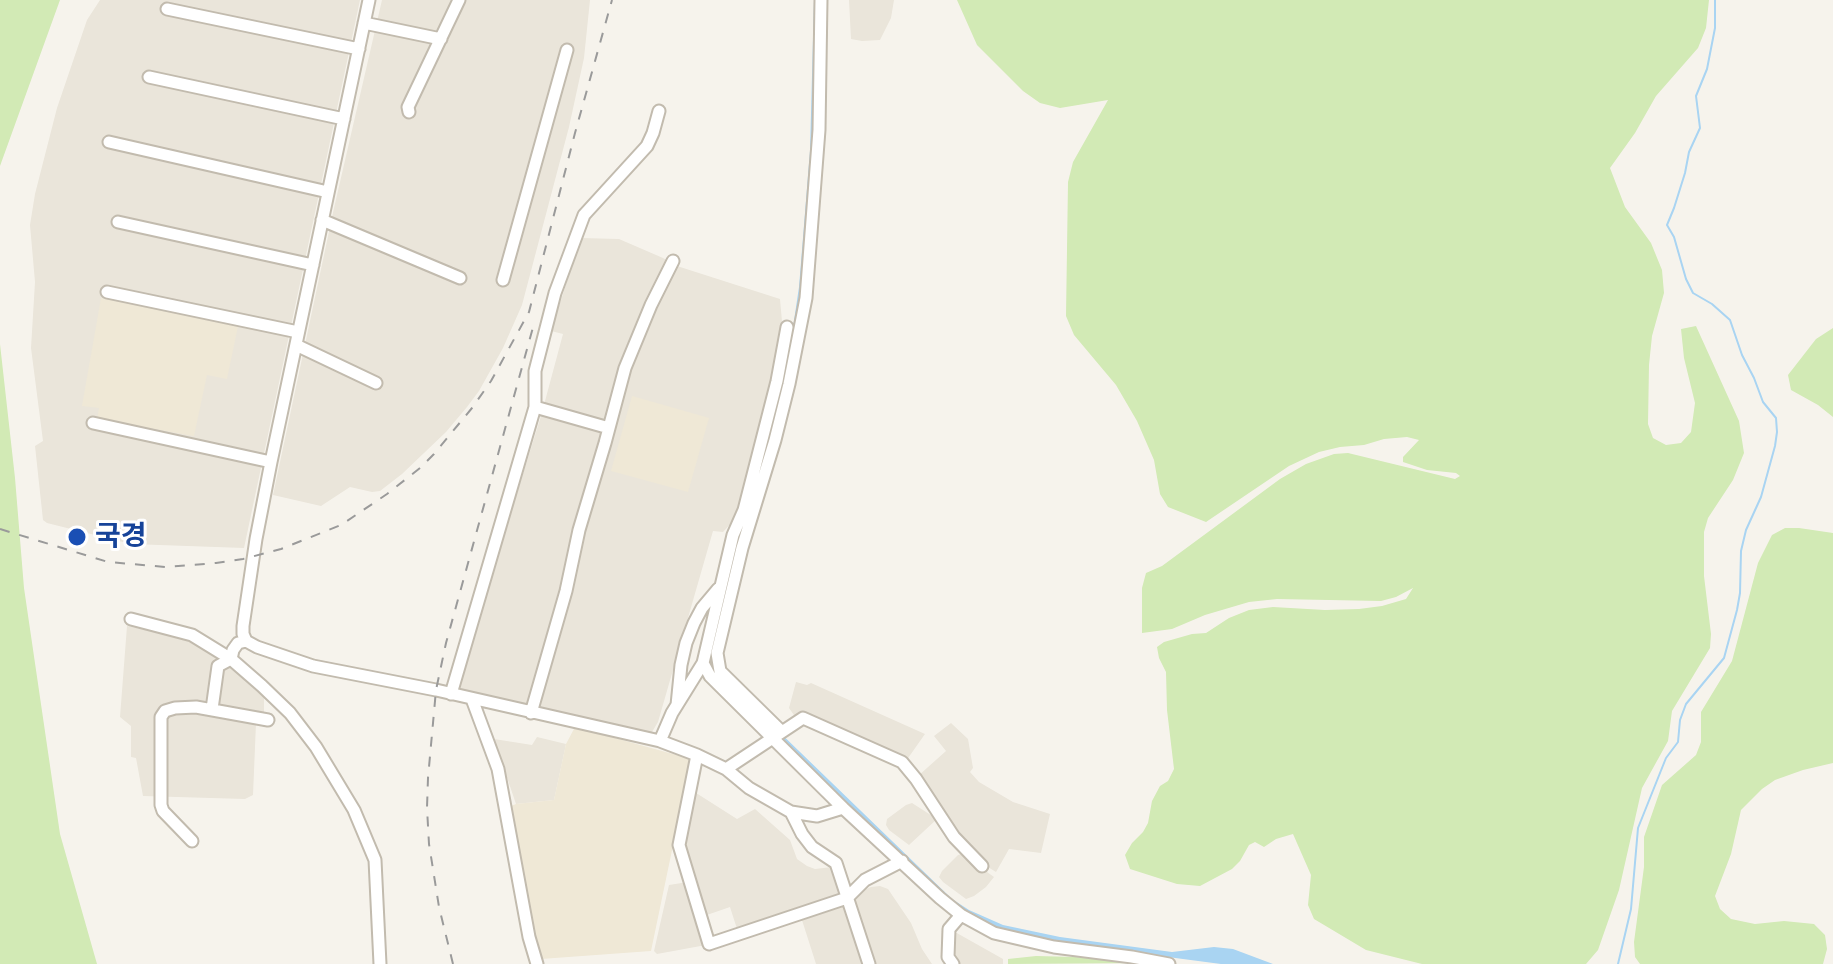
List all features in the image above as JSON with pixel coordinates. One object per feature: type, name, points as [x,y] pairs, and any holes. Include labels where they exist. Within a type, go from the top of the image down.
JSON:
[{"type":"street","points":[[369,0],[256,539],[243,626],[246,641],[313,666],[660,741],[726,769],[749,788],[791,812],[817,816],[843,808]]},
{"type":"street","points":[[409,112],[408,107],[459,0]]},
{"type":"street","points":[[821,0],[819,130],[806,298],[775,440],[742,548],[717,653],[720,671],[843,808],[961,915],[994,933],[1027,942],[1169,964]]},
{"type":"street","points":[[167,9],[359,49]]},
{"type":"street","points":[[364,23],[441,39]]},
{"type":"street","points":[[503,280],[567,50]]},
{"type":"street","points":[[149,77],[344,119]]},
{"type":"street","points":[[451,694],[535,407],[535,371],[551,306],[584,215],[647,146],[659,111]]},
{"type":"street","points":[[109,142],[328,192]]},
{"type":"street","points":[[322,220],[460,278]]},
{"type":"street","points":[[118,222],[313,265]]},
{"type":"street","points":[[531,713],[625,368],[673,261]]},
{"type":"street","points":[[107,292],[298,332]]},
{"type":"street","points":[[660,741],[703,663],[733,535],[744,510],[787,327]]},
{"type":"street","points":[[296,345],[376,383]]},
{"type":"street","points":[[535,407],[609,428]]},
{"type":"street","points":[[93,423],[271,462]]},
{"type":"street","points":[[677,706],[681,665],[694,623],[721,585]]},
{"type":"street","points":[[131,619],[192,635],[231,659],[290,713],[316,747],[354,810],[375,860],[380,964]]},
{"type":"street","points":[[212,709],[218,666],[240,655],[246,641]]},
{"type":"street","points":[[703,663],[710,676],[779,734]]},
{"type":"street","points":[[472,699],[498,769],[526,923],[537,964]]},
{"type":"street","points":[[192,841],[161,805],[161,717],[165,711],[175,708],[212,709],[268,720]]},
{"type":"street","points":[[726,769],[803,718],[902,762],[954,837],[982,866]]},
{"type":"street","points":[[697,755],[679,845],[709,944],[847,898],[865,880],[902,861]]},
{"type":"street","points":[[791,812],[812,847],[836,863],[869,964]]},
{"type":"street","points":[[953,964],[948,957],[949,929],[961,915]]},
{"type":"shaded area","points":[[100,0],[360,0],[244,548],[131,544],[43,520],[35,446],[43,441],[31,348],[35,282],[30,225],[57,108],[87,20]]},
{"type":"shaded area","points":[[382,0],[590,0],[584,58],[569,127],[522,305],[503,348],[467,407],[402,474],[380,491],[350,487],[321,506],[273,495]]},
{"type":"shaded area","points":[[849,0],[894,0],[891,18],[880,40],[851,39]]},
{"type":"shaded area","points":[[581,238],[619,239],[677,266],[780,299],[783,333],[738,516],[723,532],[713,531],[658,722],[648,734],[459,691],[457,686],[541,416],[563,334],[551,331]]},
{"type":"shaded area","points":[[101,298],[238,326],[227,379],[207,375],[194,436],[97,419],[99,408],[82,406]]},
{"type":"shaded area","points":[[632,396],[709,418],[688,492],[611,471]]},
{"type":"shaded area","points":[[127,626],[189,639],[232,662],[264,695],[264,716],[256,723],[253,795],[245,799],[143,796],[136,758],[131,757],[131,726],[120,717]]},
{"type":"shaded area","points":[[796,682],[811,683],[925,734],[906,761],[796,718],[789,708]]},
{"type":"shaded area","points":[[951,723],[968,739],[973,768],[970,772],[979,782],[1013,802],[1050,814],[1041,853],[1009,849],[996,872],[983,864],[918,776],[946,751],[934,736]]},
{"type":"shaded area","points":[[575,727],[691,759],[651,951],[541,959],[536,953],[511,806],[554,800],[566,744]]},
{"type":"shaded area","points":[[537,737],[566,744],[554,800],[516,804],[494,739],[532,745]]},
{"type":"shaded area","points":[[693,791],[737,819],[755,809],[790,840],[797,859],[815,869],[832,867],[841,898],[738,932],[730,907],[704,916],[683,844]]},
{"type":"shaded area","points":[[912,803],[937,819],[909,845],[886,825],[887,819]]},
{"type":"shaded area","points":[[962,854],[994,877],[986,887],[966,899],[939,877]]},
{"type":"shaded area","points":[[688,882],[706,945],[657,954],[654,951],[669,885]]},
{"type":"shaded area","points":[[880,886],[888,889],[911,923],[932,964],[816,964],[801,917]]},
{"type":"shaded area","points":[[955,932],[1003,959],[1003,964],[957,964],[952,951]]},
{"type":"green space","points":[[0,0],[60,0],[0,166]]},
{"type":"green space","points":[[957,0],[1709,0],[1706,28],[1698,48],[1656,96],[1610,168],[1625,207],[1651,243],[1662,270],[1664,293],[1652,336],[1649,365],[1648,424],[1653,438],[1666,445],[1681,443],[1691,432],[1695,403],[1684,358],[1681,329],[1696,326],[1739,421],[1744,453],[1733,480],[1708,518],[1704,532],[1710,648],[1672,711],[1668,741],[1642,788],[1619,890],[1598,950],[1586,964],[1422,964],[1366,950],[1314,919],[1308,905],[1311,875],[1293,834],[1264,847],[1255,842],[1249,845],[1232,869],[1200,886],[1177,884],[1130,869],[1125,855],[1143,832],[1152,801],[1174,769],[1166,672],[1157,647],[1192,634],[1206,633],[1249,610],[1382,606],[1406,599],[1413,588],[1381,601],[1277,599],[1249,602],[1172,629],[1142,633],[1142,588],[1146,573],[1162,566],[1280,479],[1306,464],[1334,454],[1348,453],[1455,479],[1460,476],[1403,462],[1403,457],[1419,440],[1407,437],[1384,439],[1319,452],[1289,466],[1206,522],[1168,507],[1160,494],[1154,460],[1137,421],[1116,385],[1074,335],[1066,316],[1068,182],[1073,162],[1108,100],[1060,108],[1040,103],[1023,91],[977,45]]},
{"type":"green space","points":[[1833,328],[1833,417],[1791,390],[1788,375],[1816,339]]},
{"type":"green space","points":[[0,344],[24,588],[60,834],[97,964],[0,964]]},
{"type":"green space","points":[[1785,528],[1833,533],[1833,763],[1775,780],[1741,810],[1731,854],[1715,896],[1720,909],[1731,919],[1755,924],[1784,921],[1814,924],[1825,935],[1827,949],[1823,964],[1640,964],[1635,957],[1634,942],[1644,867],[1644,837],[1662,785],[1696,755],[1701,742],[1701,712],[1732,661],[1758,563],[1772,535]]},
{"type":"green space","points":[[1036,956],[1143,963],[1008,964],[1008,959]]},
{"type":"water","points":[[814,0],[819,0],[816,119],[803,288],[787,382],[715,655],[739,693],[952,899],[969,910],[1003,925],[1060,937],[1172,952],[1214,947],[1233,949],[1273,964],[1221,964],[1046,941],[1005,931],[968,914],[947,900],[715,677],[709,663],[718,612],[769,438],[799,287],[810,151]]},
{"type":"waterway","points":[[1618,964],[1631,909],[1638,828],[1666,758],[1678,742],[1680,720],[1686,704],[1724,658],[1740,593],[1741,551],[1746,530],[1761,497],[1777,432],[1776,418],[1763,402],[1730,320],[1693,293],[1667,225],[1689,152],[1700,128],[1696,96],[1707,69],[1715,28],[1715,0]]},
{"type":"railway","points":[[0,529],[108,562],[165,567],[216,563],[281,549],[341,525],[420,468],[491,381],[529,312],[612,0]]},
{"type":"railway","points":[[453,964],[439,907],[429,844],[428,778],[436,690],[446,643],[535,320]]},
{"type":"place","name":"국경","points":[[77,537]]}]
